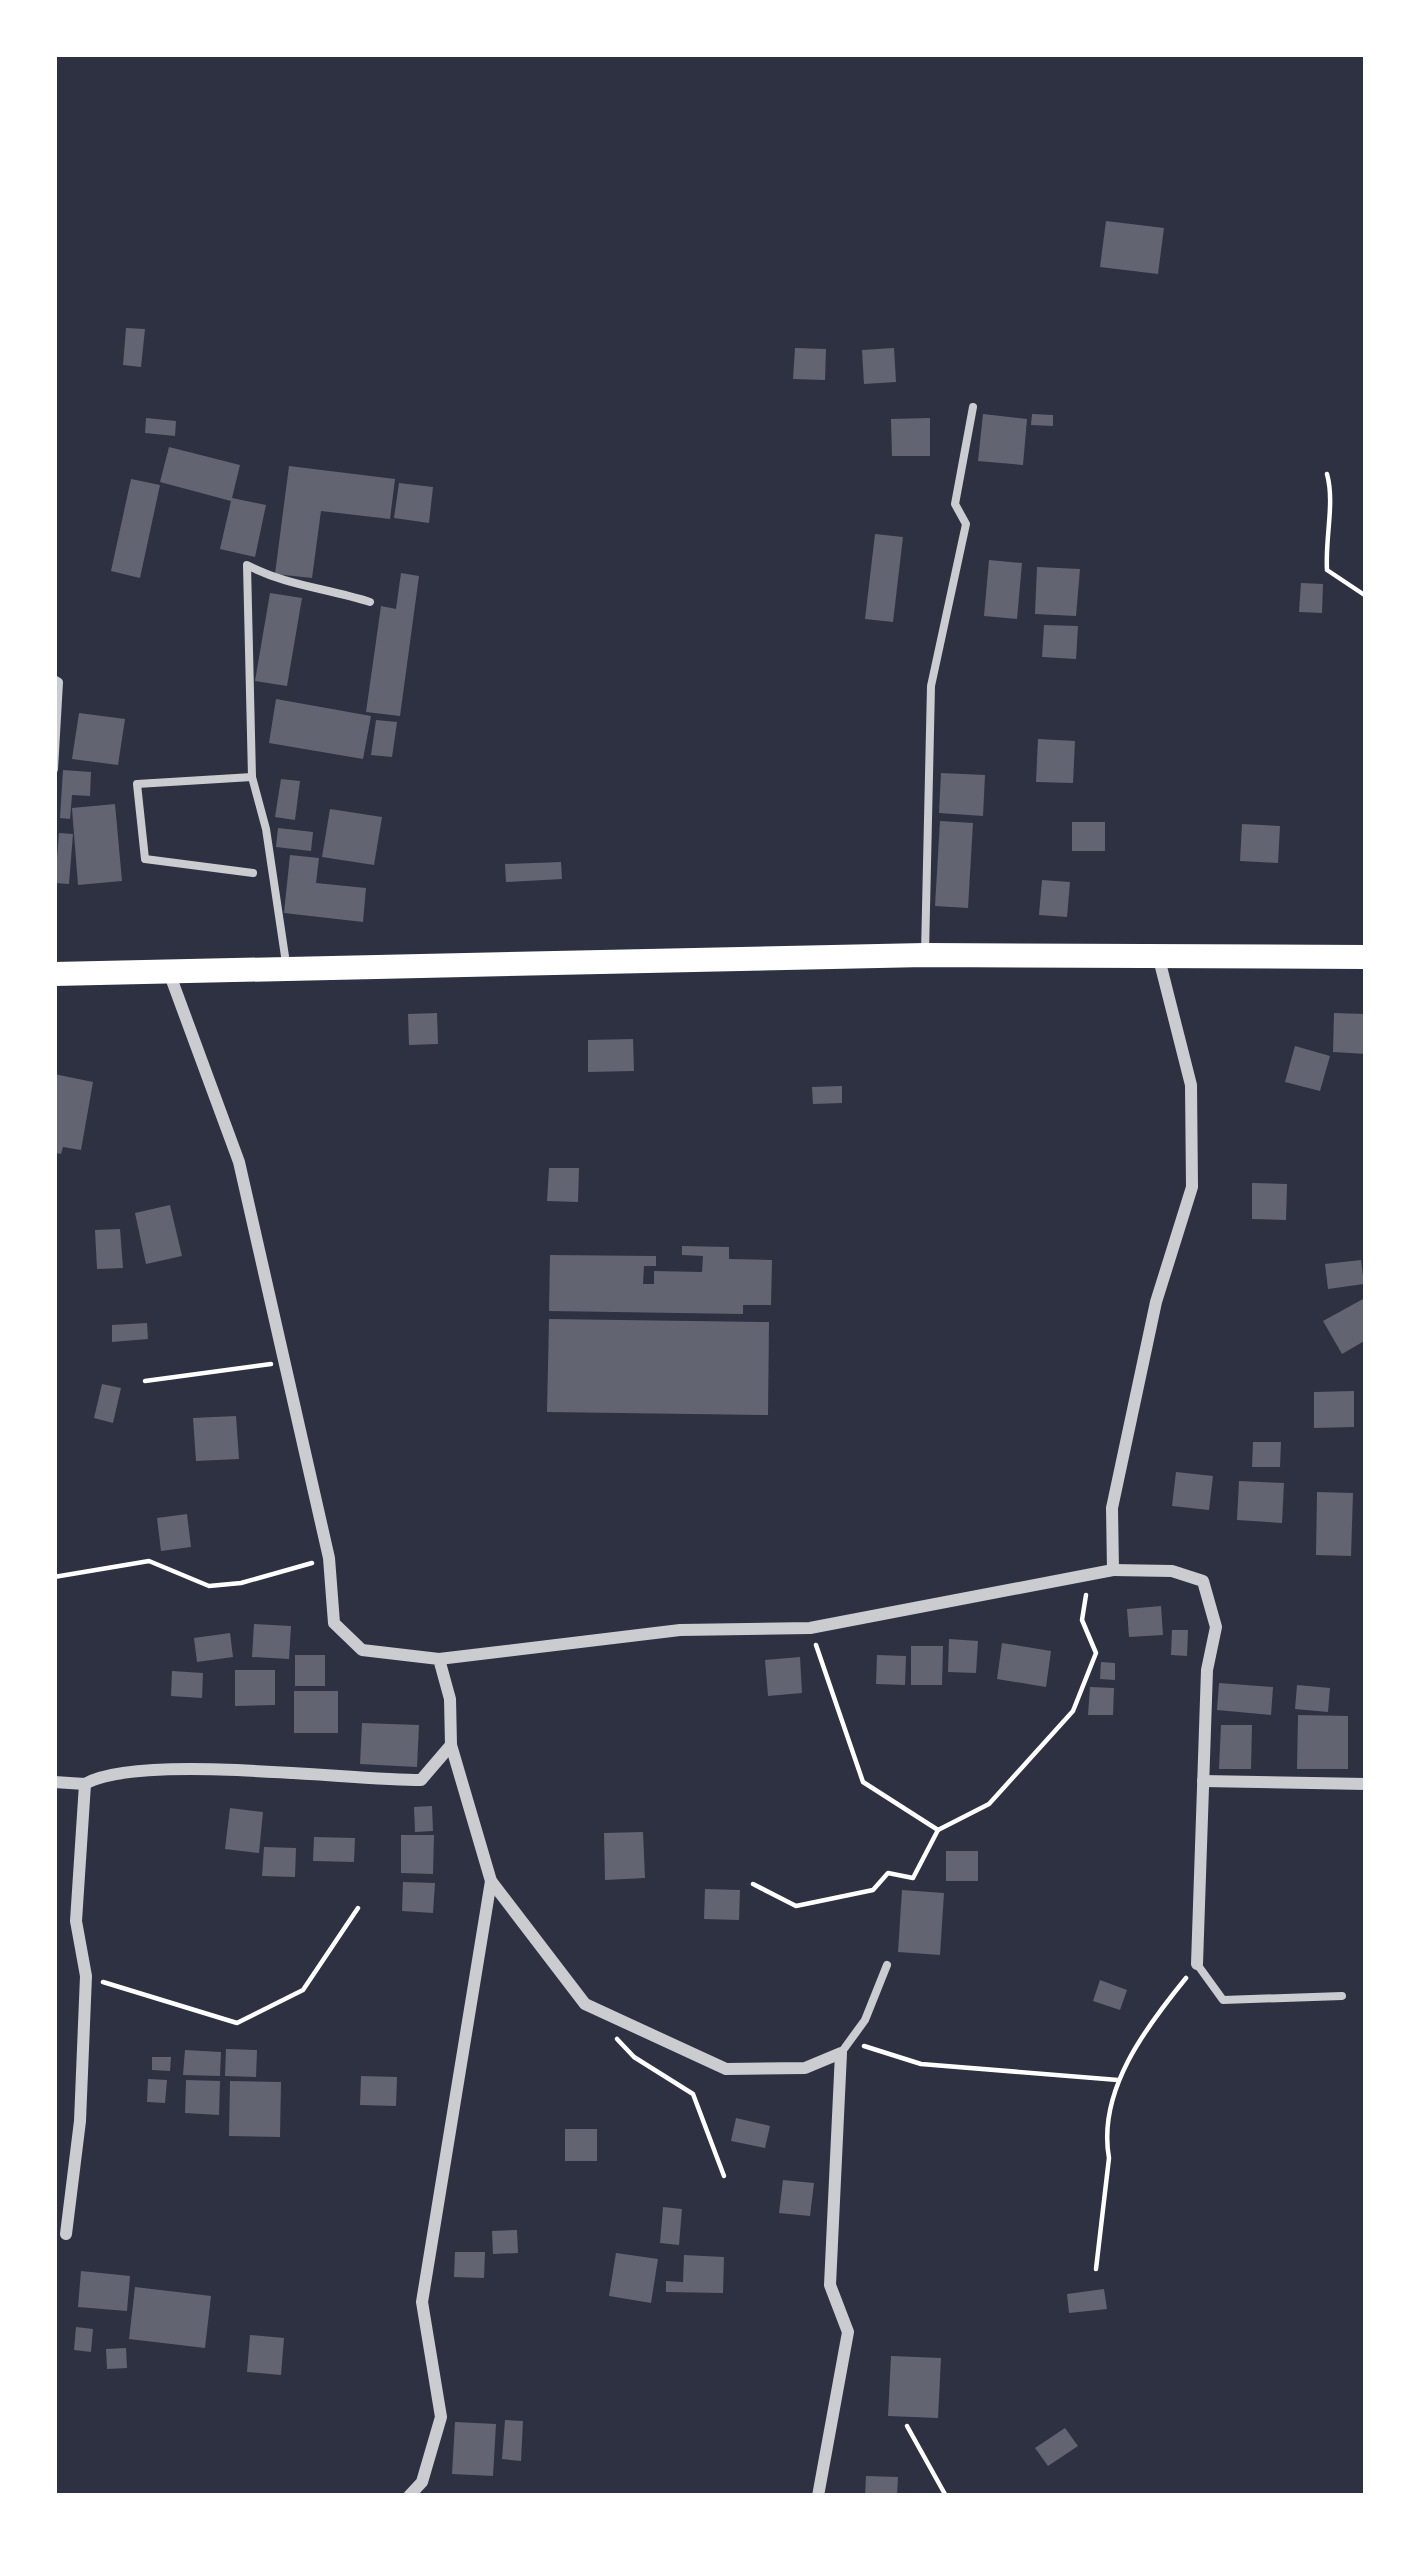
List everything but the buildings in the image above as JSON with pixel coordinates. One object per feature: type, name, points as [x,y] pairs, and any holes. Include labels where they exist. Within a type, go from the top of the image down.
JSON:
[{"type":"highway","points":[[54,974],[926,955],[1366,957]]},
{"type":"street","points":[[1113,1570],[1112,1508],[1156,1302],[1192,1186],[1191,1085],[1158,955]]},
{"type":"street","points":[[170,975],[239,1162],[329,1558],[334,1623],[362,1649],[439,1659],[680,1630],[810,1628],[1113,1570],[1172,1571],[1203,1582],[1216,1627],[1207,1670],[1197,1964]]},
{"type":"street","points":[[439,1659],[449,1699],[451,1745],[491,1881],[585,2004],[726,2069],[806,2068],[842,2053],[830,2285],[848,2332],[818,2496]]},
{"type":"street","points":[[54,1782],[85,1784],[106,1772],[196,1769],[421,1780],[451,1745]]},
{"type":"street","points":[[1203,1781],[1366,1784]]},
{"type":"street","points":[[65,2234],[80,2121],[86,1976],[76,1922],[85,1784]]},
{"type":"street","points":[[413,2494],[422,2482],[442,2417],[422,2302],[491,1881]]},
{"type":"lane","points":[[926,955],[931,686],[960,565],[966,524],[955,504],[973,407]]},
{"type":"lane","points":[[288,970],[266,829],[252,777],[247,565],[286,585],[330,589],[370,602]]},
{"type":"lane","points":[[54,679],[59,682],[60,732],[54,770]]},
{"type":"lane","points":[[252,777],[137,784],[145,859],[253,873]]},
{"type":"lane","points":[[1197,1964],[1223,2000],[1342,1996]]},
{"type":"lane","points":[[842,2053],[865,2020],[887,1965]]},
{"type":"path","points":[[1327,474],[1334,498],[1324,524],[1327,570],[1366,596]]},
{"type":"path","points":[[145,1381],[283,1362]]},
{"type":"path","points":[[54,1576],[149,1561],[209,1586],[241,1583],[329,1558]]},
{"type":"path","points":[[753,1884],[796,1906],[873,1890],[888,1873],[913,1878],[938,1830],[989,1804],[1072,1711],[1096,1653],[1082,1620],[1088,1574]]},
{"type":"path","points":[[810,1628],[862,1782],[938,1830]]},
{"type":"path","points":[[86,1976],[237,2023],[303,1990],[358,1908]]},
{"type":"path","points":[[1096,2269],[1109,2158],[1106,2140],[1118,2080],[1148,2024],[1197,1964]]},
{"type":"path","points":[[585,2004],[634,2057],[693,2094],[724,2176]]},
{"type":"path","points":[[842,2053],[866,2046],[921,2064],[1118,2080]]},
{"type":"path","points":[[908,2426],[946,2496]]}]
